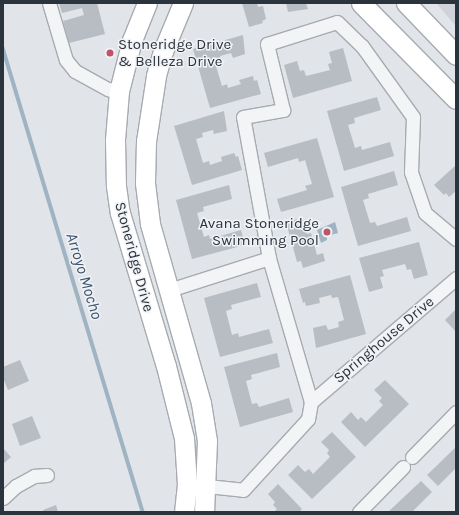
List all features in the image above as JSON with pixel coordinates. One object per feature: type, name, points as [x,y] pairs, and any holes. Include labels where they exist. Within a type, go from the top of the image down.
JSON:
[{"type":"main road","name":"Stoneridge Drive","points":[[147,3],[132,40],[119,91],[115,140],[116,186],[120,212],[181,424],[186,456],[187,484],[184,512]]},
{"type":"main road","name":"Stoneridge Drive","points":[[183,3],[163,51],[156,76],[146,141],[145,183],[150,224],[201,404],[207,441],[207,486],[204,512]]},
{"type":"main road","points":[[361,3],[456,99]]},
{"type":"main road","points":[[406,3],[456,55]]},
{"type":"main road","points":[[144,298],[169,290]]},
{"type":"street","points":[[49,3],[66,60],[75,71],[108,89],[119,91]]},
{"type":"street","points":[[207,486],[243,490],[308,419],[311,402],[268,258],[243,117],[282,110],[266,44],[338,22],[362,46],[413,117],[411,172],[425,213],[456,239]]},
{"type":"street","points":[[169,290],[268,258]]},
{"type":"street","name":"Springhouse Drive","points":[[311,402],[456,278]]},
{"type":"street","points":[[412,457],[456,412]]},
{"type":"street","points":[[359,512],[403,467]]},
{"type":"street","points":[[3,498],[16,486],[34,476],[47,475]]},
{"type":"shaded area","points":[[436,3],[456,3],[456,26]]},
{"type":"water","name":"Avana Stoneridge Swimming Pool","points":[[335,222],[338,233],[327,236],[327,240],[321,243],[317,230]]},
{"type":"building","points":[[59,3],[97,3],[105,34],[69,43],[63,21],[84,15],[82,8],[62,13]]},
{"type":"building","points":[[242,3],[257,3],[258,7],[263,6],[266,19],[262,21],[263,23],[249,27]]},
{"type":"building","points":[[286,3],[306,3],[308,9],[288,12]]},
{"type":"building","points":[[243,35],[245,54],[233,58],[231,53],[220,56],[221,61],[215,63],[222,86],[227,84],[228,88],[241,84],[239,80],[253,76],[254,81],[257,80],[261,94],[210,108],[193,49]]},
{"type":"building","points":[[343,48],[352,81],[293,98],[284,65],[297,61],[300,71],[304,70],[306,76],[330,70],[328,64],[332,63],[329,52]]},
{"type":"building","points":[[377,97],[381,110],[354,118],[355,123],[348,125],[355,148],[361,146],[362,150],[390,142],[394,156],[344,171],[327,111]]},
{"type":"building","points":[[224,111],[227,131],[214,134],[213,130],[202,133],[203,137],[196,139],[203,163],[209,161],[210,165],[222,161],[221,157],[234,153],[236,157],[238,156],[242,170],[192,185],[174,126]]},
{"type":"building","points":[[317,138],[334,197],[281,212],[277,199],[307,190],[305,186],[312,184],[305,160],[299,162],[298,158],[268,167],[264,153]]},
{"type":"building","points":[[456,165],[456,191],[449,197],[446,193],[444,195],[434,185]]},
{"type":"building","points":[[394,171],[398,185],[368,194],[369,198],[363,200],[370,223],[375,222],[377,226],[407,217],[411,231],[358,246],[341,187]]},
{"type":"building","points":[[229,185],[232,199],[203,207],[204,211],[197,213],[204,237],[209,235],[210,239],[241,230],[245,245],[192,259],[176,200]]},
{"type":"building","points":[[297,219],[299,227],[305,225],[307,234],[311,233],[317,255],[323,253],[325,261],[303,268],[301,261],[297,262],[286,222]]},
{"type":"building","points":[[419,242],[428,275],[414,279],[411,269],[407,270],[405,264],[382,270],[384,276],[380,277],[383,288],[369,292],[359,258]]},
{"type":"building","points":[[350,275],[366,334],[316,348],[313,328],[326,325],[328,330],[339,327],[338,322],[344,320],[338,297],[332,298],[331,295],[319,298],[320,303],[306,306],[305,302],[303,303],[299,289]]},
{"type":"building","points":[[257,283],[261,297],[231,305],[232,309],[226,311],[232,335],[238,333],[239,337],[269,329],[273,343],[220,357],[204,298]]},
{"type":"building","points":[[455,310],[456,311],[456,332],[445,320]]},
{"type":"building","points":[[277,353],[280,367],[251,375],[252,379],[246,381],[252,404],[257,403],[259,407],[289,398],[293,412],[240,427],[224,367]]},
{"type":"building","points":[[20,360],[29,381],[8,390],[3,378],[3,367]]},
{"type":"building","points":[[385,380],[409,404],[365,447],[341,422],[351,412],[358,420],[361,417],[366,422],[383,405],[379,401],[382,398],[374,390]]},
{"type":"building","points":[[32,416],[41,438],[20,446],[12,424]]},
{"type":"building","points":[[332,432],[356,457],[312,499],[288,475],[298,465],[305,472],[309,469],[313,474],[330,457],[327,453],[329,450],[321,442]]},
{"type":"building","points":[[456,447],[456,468],[438,486],[427,475]]},
{"type":"building","points":[[3,448],[11,457],[3,464]]},
{"type":"building","points":[[421,481],[432,492],[412,512],[388,512]]},
{"type":"building","points":[[278,484],[302,509],[299,512],[274,512],[277,509],[273,505],[275,502],[268,494]]},
{"type":"building","points":[[56,505],[58,512],[44,512],[43,510]]},
{"type":"waterway","name":"Arroyo Mocho","points":[[3,48],[143,512]]},
{"type":"place","name":"Stoneridge Drive & Belleza Drive","points":[[110,53]]},
{"type":"place","name":"Avana Stoneridge Swimming Pool","points":[[327,232]]}]
